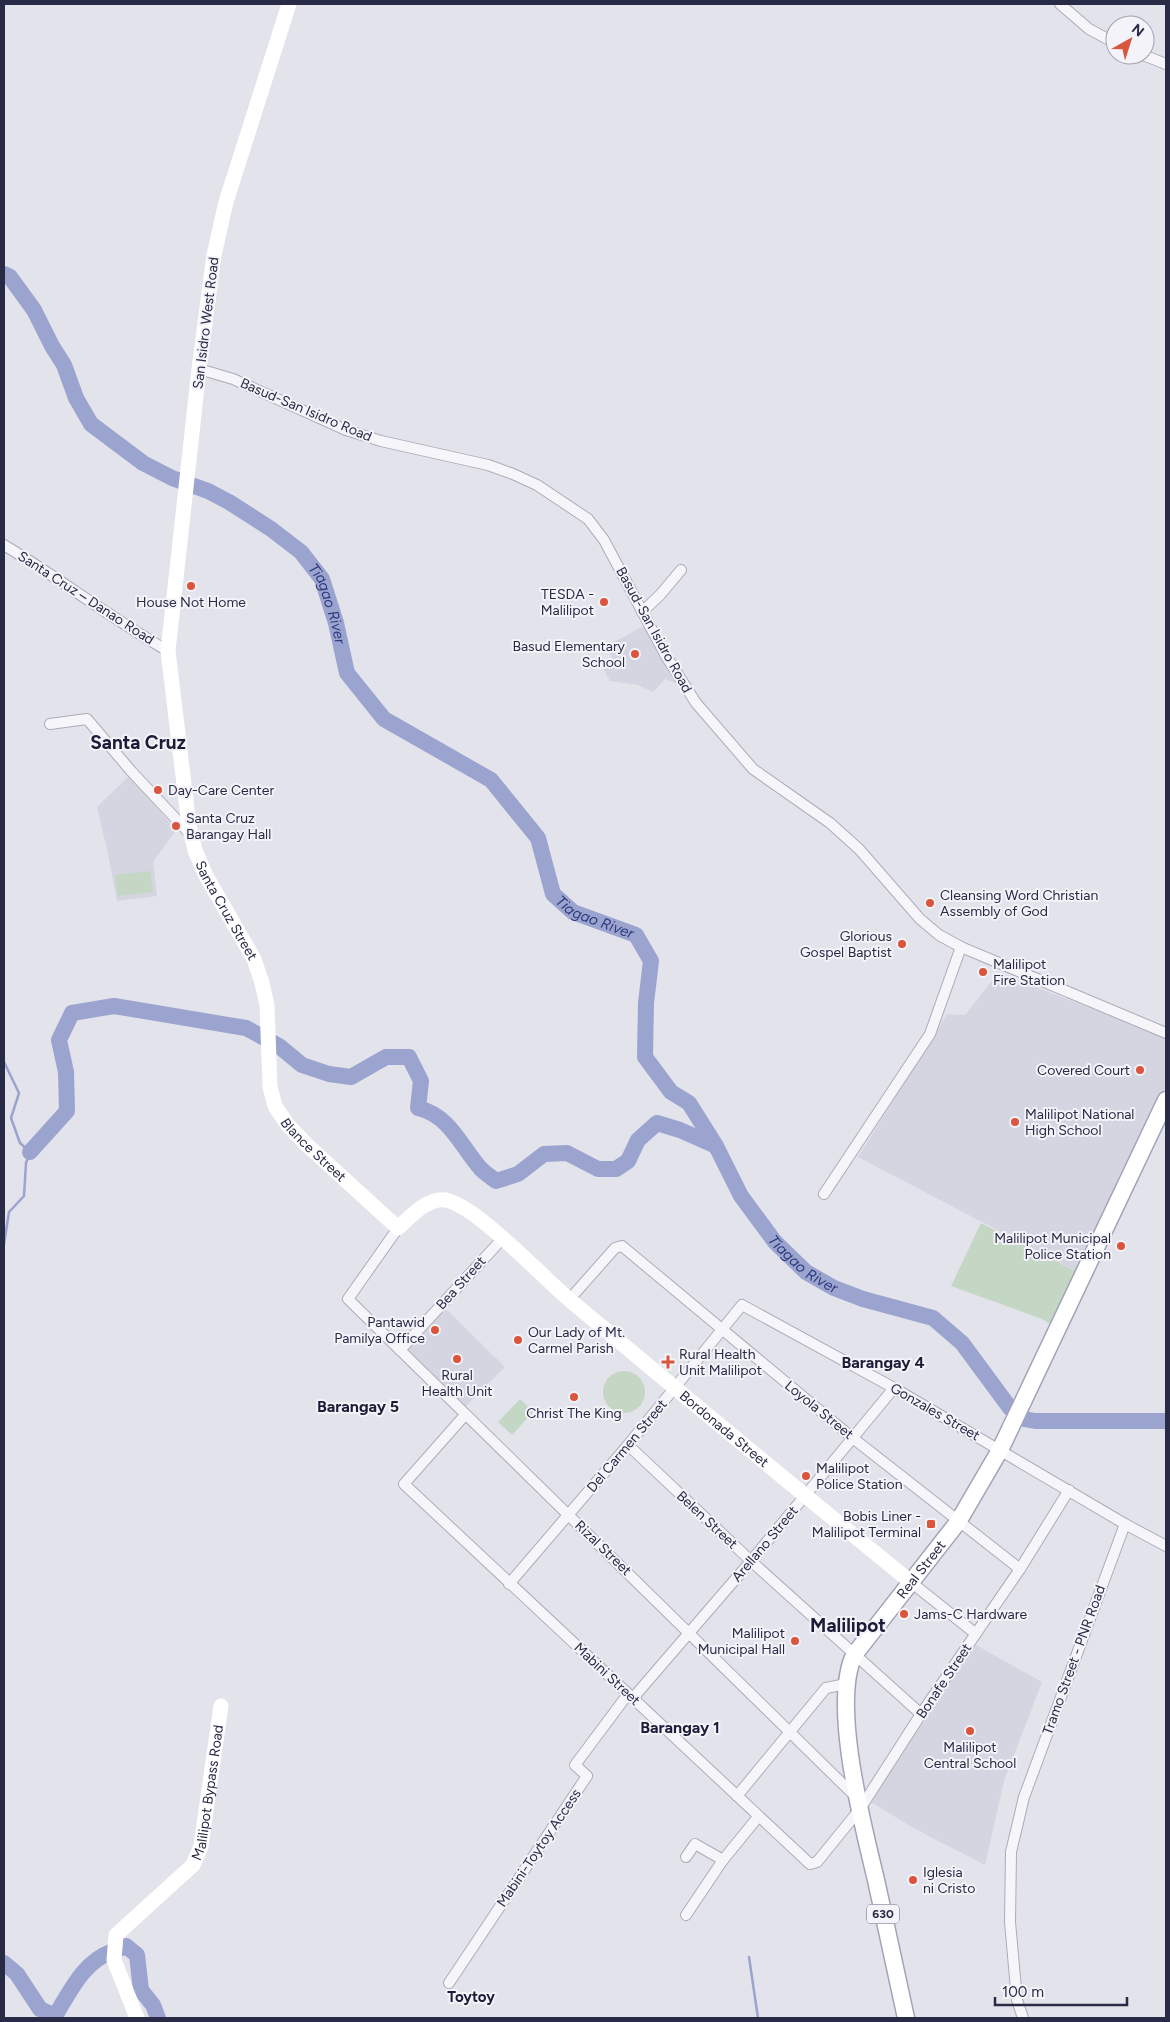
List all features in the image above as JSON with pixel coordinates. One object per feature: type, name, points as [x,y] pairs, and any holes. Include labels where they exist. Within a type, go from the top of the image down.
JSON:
[{"type":"main road","name":"Real Street","points":[[858,1804],[848,1735],[846,1684],[849,1665],[854,1655],[958,1522],[1000,1450],[1166,1100]]},
{"type":"main road","name":"630","points":[[858,1804],[906,2018]]},
{"type":"street","name":"San Isidro West Road","points":[[168,651],[199,369],[214,255],[226,202],[289,4]]},
{"type":"street","points":[[1060,4],[1089,29],[1105,38]]},
{"type":"street","name":"Basud-San Isidro Road","points":[[199,369],[233,379],[346,430],[380,441],[488,465],[536,485],[588,519],[597,529],[683,686],[696,703],[753,769],[830,822],[859,850],[920,920],[939,935],[961,947],[1166,1033]]},
{"type":"street","name":"Santa Cruz – Danao Road","points":[[4,545],[73,589],[123,625],[168,651]]},
{"type":"street","points":[[642,612],[660,595],[681,570]]},
{"type":"street","name":"Santa Cruz Street","points":[[168,651],[191,835],[205,874],[254,960],[267,1005],[268,1050]]},
{"type":"street","points":[[50,724],[86,719],[131,771],[191,835]]},
{"type":"street","points":[[824,1194],[930,1034],[961,947]]},
{"type":"street","name":"Blance Street","points":[[268,1050],[270,1087],[275,1106],[287,1124],[306,1145],[398,1228]]},
{"type":"street","name":"Bordonada Street","points":[[398,1228],[417,1211],[430,1203],[443,1200],[462,1206],[502,1239],[569,1300],[805,1496],[912,1582]]},
{"type":"street","name":"Rizal Street","points":[[398,1228],[348,1299],[790,1731],[858,1804]]},
{"type":"street","name":"Bea Street","points":[[400,1350],[502,1239]]},
{"type":"street","name":"Loyola Street","points":[[569,1300],[615,1248],[622,1246],[854,1439],[1020,1569]]},
{"type":"street","name":"Del Carmen Street","points":[[509,1584],[628,1445],[742,1305]]},
{"type":"street","name":"Gonzales Street","points":[[742,1305],[894,1388],[1125,1524],[1166,1546]]},
{"type":"street","name":"Arellano Street","points":[[631,1696],[751,1561],[854,1439],[894,1388]]},
{"type":"street","name":"Mabini Street","points":[[465,1415],[404,1484],[810,1864]]},
{"type":"street","name":"Belen Street","points":[[628,1445],[751,1561],[921,1714]]},
{"type":"street","name":"Bonafe Street","points":[[810,1864],[817,1862],[921,1714],[1020,1569],[1069,1490]]},
{"type":"street","name":"Tramo Street - PNR Road","points":[[1023,2018],[1018,2000],[1010,1913],[1011,1852],[1024,1797],[1125,1524]]},
{"type":"street","points":[[912,1582],[976,1634]]},
{"type":"street","points":[[736,1796],[826,1688],[846,1684]]},
{"type":"street","name":"Mabini-Toytoy Access","points":[[448,1983],[587,1776],[575,1765],[631,1696]]},
{"type":"street","name":"Malilipot Bypass Road","points":[[137,2018],[114,1960],[116,1935],[193,1865],[201,1846],[221,1706]]},
{"type":"street","points":[[686,1914],[723,1860],[758,1817]]},
{"type":"street","points":[[686,1857],[695,1844],[723,1860]]},
{"type":"shaded area","name":"Basud Elementary School","points":[[644,626],[676,683],[665,679],[653,692],[638,685],[610,681],[603,668],[614,661],[606,646]]},
{"type":"shaded area","points":[[129,776],[176,830],[153,862],[157,896],[117,901],[97,807]]},
{"type":"shaded area","name":"Malilipot National High School","points":[[998,973],[1166,1036],[1166,1086],[1078,1272],[858,1157],[947,1014],[965,1015]]},
{"type":"shaded area","points":[[446,1309],[505,1367],[464,1408],[405,1350]]},
{"type":"shaded area","name":"Malilipot Central School","points":[[976,1645],[1042,1682],[1004,1781],[985,1865],[917,1830],[869,1801]]},
{"type":"green space","points":[[150,871],[153,892],[118,896],[115,875]]},
{"type":"green space","points":[[981,1223],[1079,1273],[1054,1326],[1042,1319],[951,1286]]},
{"type":"green space","points":[[628,1371],[636,1374],[642,1380],[645,1392],[642,1404],[636,1410],[620,1413],[612,1410],[606,1404],[603,1388],[606,1380],[612,1374]]},
{"type":"green space","points":[[520,1399],[533,1412],[512,1435],[498,1422]]},
{"type":"waterway","name":"Tiagao River","points":[[4,274],[10,277],[34,310],[64,365],[76,398],[91,424],[143,463],[172,478],[208,491],[229,502],[271,529],[301,552],[322,579],[336,623],[347,673],[384,719],[491,780],[538,838],[553,894],[573,912],[636,935],[651,961],[646,1003],[645,1057],[671,1092],[689,1103],[716,1146],[741,1196],[775,1242],[806,1272],[834,1288],[863,1299],[933,1318],[962,1343],[1010,1408],[1024,1419],[1035,1421],[1166,1421]]},
{"type":"waterway","points":[[30,1152],[67,1111],[66,1072],[59,1040],[72,1013],[114,1006],[246,1028],[279,1046],[302,1065],[329,1074],[351,1077],[386,1057],[409,1057],[421,1081],[418,1108],[429,1112],[447,1125],[481,1169],[496,1181],[518,1174],[544,1154],[567,1153],[598,1169],[616,1169],[628,1161],[638,1140],[657,1123],[680,1130],[716,1146]]},
{"type":"waterway","points":[[4,1062],[19,1093],[11,1118],[20,1143],[30,1152],[26,1163],[24,1196],[9,1212],[4,1244]]},
{"type":"waterway","points":[[117,1950],[126,1946],[137,1955],[141,1990],[153,2005],[158,2018]]},
{"type":"waterway","points":[[4,1963],[17,1974],[40,2009],[55,2016],[72,1987],[86,1970],[94,1962],[113,1951]]},
{"type":"waterway","points":[[749,1957],[758,2018]]},
{"type":"place","name":"House Not Home","points":[[191,586]]},
{"type":"place","name":"TESDA - Malilipot","points":[[604,602]]},
{"type":"place","name":"Basud Elementary School","points":[[635,654]]},
{"type":"place","name":"Day-Care Center","points":[[158,790]]},
{"type":"place","name":"Santa Cruz Barangay Hall","points":[[176,826]]},
{"type":"place","name":"Cleansing Word Christian Assembly of God","points":[[930,903]]},
{"type":"place","name":"Glorious Gospel Baptist","points":[[902,944]]},
{"type":"place","name":"Malilipot Fire Station","points":[[983,972]]},
{"type":"place","name":"Covered Court","points":[[1140,1070]]},
{"type":"place","name":"Malilipot National High School","points":[[1015,1122]]},
{"type":"place","name":"Malilipot Municipal Police Station","points":[[1121,1246]]},
{"type":"place","name":"Pantawid Pamilya Office","points":[[435,1330]]},
{"type":"place","name":"Our Lady of Mt. Carmel Parish","points":[[518,1340]]},
{"type":"place","name":"Rural Health Unit","points":[[457,1359]]},
{"type":"place","name":"Rural Health Unit Malilipot","points":[[668,1362]]},
{"type":"place","name":"Christ The King","points":[[574,1397]]},
{"type":"place","name":"Malilipot Police Station","points":[[806,1476]]},
{"type":"place","name":"Bobis Liner - Malilipot Terminal","points":[[931,1524]]},
{"type":"place","name":"Jams-C Hardware","points":[[904,1614]]},
{"type":"place","name":"Malilipot Municipal Hall","points":[[795,1641]]},
{"type":"place","name":"Malilipot Central School","points":[[970,1731]]},
{"type":"place","name":"Iglesia ni Cristo","points":[[913,1880]]},
{"type":"district","name":"Santa Cruz","points":[[138,742]]},
{"type":"district","name":"Barangay 4","points":[[883,1362]]},
{"type":"district","name":"Barangay 5","points":[[358,1406]]},
{"type":"district","name":"Malilipot","points":[[848,1625]]},
{"type":"district","name":"Barangay 1","points":[[680,1727]]},
{"type":"district","name":"Toytoy","points":[[471,1997]]}]
